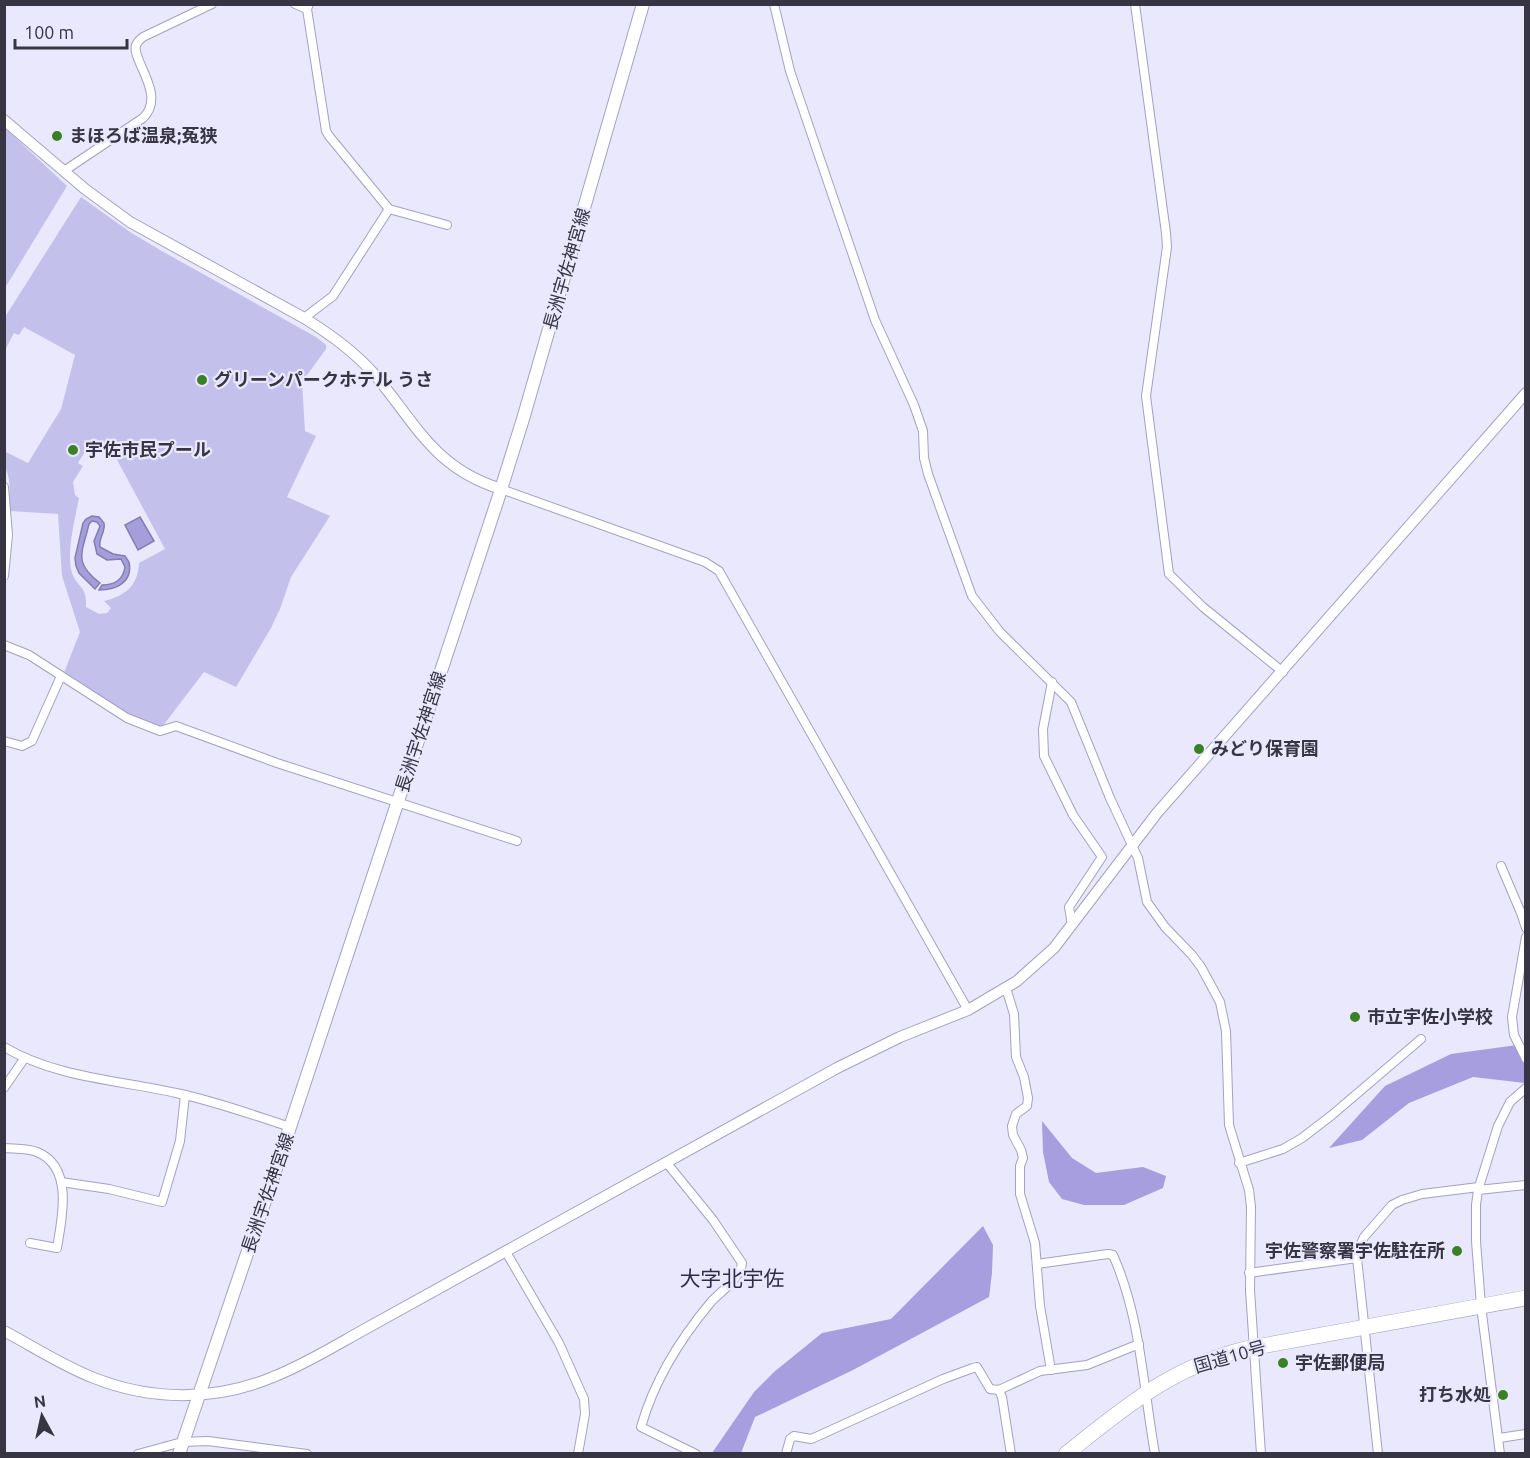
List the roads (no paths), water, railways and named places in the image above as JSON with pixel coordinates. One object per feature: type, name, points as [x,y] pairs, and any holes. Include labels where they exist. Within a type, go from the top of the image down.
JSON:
[{"type":"highway","name":"国道10号","points":[[1066,1454],[1146,1391],[1203,1362],[1254,1348],[1526,1298]]},
{"type":"main road","name":"長洲宇佐神宮線","points":[[180,1448],[290,1127],[524,419],[643,4]]},
{"type":"street","points":[[64,171],[149,111],[151,105],[148,83],[136,50],[139,41],[213,4]]},
{"type":"street","points":[[295,4],[308,7],[326,131],[389,209],[447,225]]},
{"type":"street","points":[[774,4],[790,71],[874,320],[914,405],[923,431],[924,458],[928,474],[972,596],[1000,632],[1067,695],[1138,858],[1147,902],[1197,961],[1220,1002],[1226,1031],[1229,1125],[1249,1191],[1251,1207],[1249,1273],[1261,1454]]},
{"type":"street","points":[[1135,4],[1167,247],[1146,396],[1169,574],[1203,606],[1283,672]]},
{"type":"street","points":[[4,120],[102,203],[135,226],[304,318],[330,335],[362,361],[375,375],[422,436],[443,458],[474,479],[705,562],[719,571],[968,1010]]},
{"type":"street","points":[[304,318],[336,292],[389,209]]},
{"type":"street","points":[[4,1332],[75,1370],[110,1384],[161,1394],[199,1395],[235,1389],[276,1376],[506,1252],[769,1104],[876,1047],[968,1010],[1006,988],[1042,960],[1072,925],[1132,844],[1180,787],[1526,393]]},
{"type":"street","points":[[4,487],[8,535],[4,576]]},
{"type":"street","points":[[4,645],[29,655],[122,715],[160,731],[176,726],[277,763],[517,841]]},
{"type":"street","points":[[4,741],[22,746],[32,741],[62,676]]},
{"type":"street","points":[[1052,682],[1043,729],[1044,756],[1073,815],[1102,857],[1069,907],[1072,925]]},
{"type":"street","points":[[1501,866],[1526,928]]},
{"type":"street","points":[[1526,937],[1512,1017],[1514,1035],[1526,1059]]},
{"type":"street","points":[[1006,988],[1014,1014],[1016,1057],[1024,1077],[1028,1098],[1027,1106],[1016,1114],[1012,1126],[1013,1135],[1022,1150],[1020,1194],[1035,1243],[1040,1306],[1051,1370]]},
{"type":"street","points":[[1239,1163],[1283,1149],[1302,1138],[1332,1116],[1421,1039]]},
{"type":"street","points":[[4,1047],[24,1059],[65,1073],[185,1095],[290,1127]]},
{"type":"street","points":[[4,1088],[24,1059]]},
{"type":"street","points":[[1500,1454],[1481,1306],[1476,1240],[1479,1189],[1498,1126],[1508,1105],[1526,1088]]},
{"type":"street","points":[[61,1182],[109,1189],[162,1202],[180,1141],[185,1095]]},
{"type":"street","points":[[4,1148],[36,1151],[53,1165],[61,1182],[63,1212],[57,1248],[30,1243]]},
{"type":"street","points":[[666,1162],[713,1220],[742,1263],[740,1271],[711,1302],[672,1356],[652,1394],[641,1427],[696,1454]]},
{"type":"street","points":[[1378,1454],[1357,1258],[1360,1244],[1392,1205],[1402,1200],[1422,1194],[1526,1185]]},
{"type":"street","points":[[506,1252],[559,1343],[584,1400],[585,1414],[578,1454]]},
{"type":"street","points":[[1037,1264],[1113,1255],[1126,1290],[1138,1344],[1155,1454]]},
{"type":"street","points":[[1249,1273],[1357,1258]]},
{"type":"street","points":[[786,1454],[790,1439],[794,1436],[811,1439],[943,1379],[973,1368],[977,1367],[990,1389],[999,1390],[1035,1372],[1087,1365],[1138,1344]]},
{"type":"street","points":[[999,1390],[1011,1454]]},
{"type":"street","points":[[1498,1438],[1526,1434]]},
{"type":"street","points":[[138,1454],[222,1442],[270,1451],[307,1454]]},
{"type":"place","name":"まほろば温泉;菟狭","points":[[57,136]]},
{"type":"place","name":"グリーンパークホテル うさ","points":[[202,380]]},
{"type":"place","name":"宇佐市民プール","points":[[73,450]]},
{"type":"place","name":"みどり保育園","points":[[1199,749]]},
{"type":"place","name":"市立宇佐小学校","points":[[1355,1017]]},
{"type":"place","name":"宇佐警察署宇佐駐在所","points":[[1457,1251]]},
{"type":"place","name":"宇佐郵便局","points":[[1283,1363]]},
{"type":"place","name":"打ち水処","points":[[1503,1395]]},
{"type":"district","name":"大字北宇佐","points":[[732,1279]]}]
